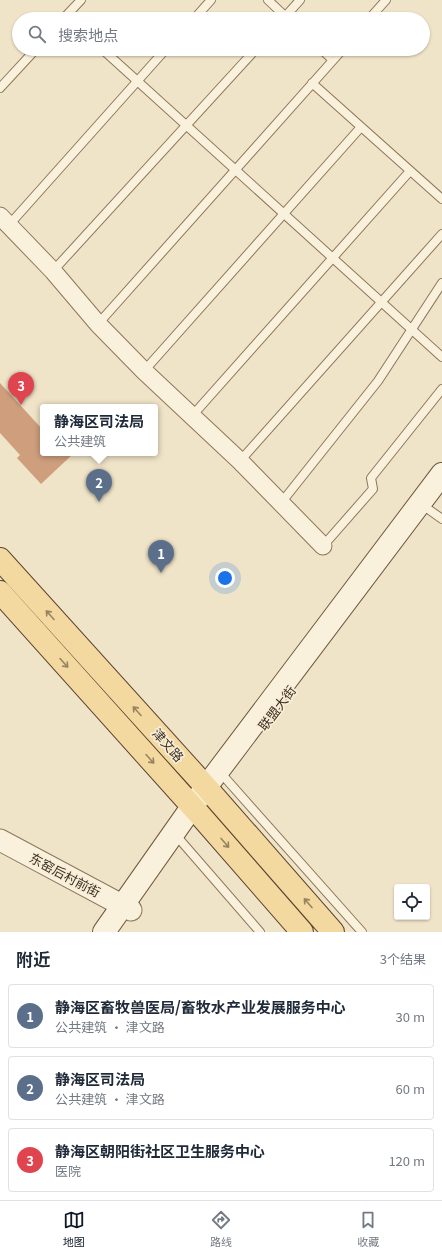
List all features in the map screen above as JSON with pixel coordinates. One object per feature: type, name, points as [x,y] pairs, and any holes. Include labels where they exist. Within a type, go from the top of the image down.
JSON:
[{"type":"main road","points":[[430,510],[442,474]]},
{"type":"main road","name":"联盟大街","points":[[127,908],[216,782],[430,510],[442,486]]},
{"type":"main road","name":"津文路","points":[[0,559],[216,782],[333,932]]},
{"type":"main road","name":"津文路","points":[[0,592],[196,810],[302,932]]},
{"type":"main road","points":[[104,932],[127,908]]},
{"type":"main road","points":[[115,932],[127,908]]},
{"type":"street","points":[[4,220],[53,271],[98,324],[144,371],[240,461],[323,546]]},
{"type":"street","name":"东窑后村前街","points":[[1,842],[127,908]]},
{"type":"lane","points":[[71,12],[80,0]]},
{"type":"lane","points":[[200,12],[211,0]]},
{"type":"lane","points":[[268,0],[280,12]]},
{"type":"lane","points":[[291,12],[300,0]]},
{"type":"lane","points":[[375,12],[386,0]]},
{"type":"lane","points":[[0,88],[30,56]]},
{"type":"lane","points":[[110,56],[442,357]]},
{"type":"lane","points":[[4,220],[160,56]]},
{"type":"lane","points":[[53,271],[250,56]]},
{"type":"lane","points":[[329,56],[333,60]]},
{"type":"lane","points":[[98,324],[336,56]]},
{"type":"lane","points":[[312,83],[442,199]]},
{"type":"lane","points":[[144,371],[361,127]]},
{"type":"lane","points":[[192,416],[410,171]]},
{"type":"lane","points":[[240,461],[442,234]]},
{"type":"lane","points":[[281,504],[378,380],[442,282]]},
{"type":"lane","points":[[323,546],[372,489],[371,478],[442,390]]},
{"type":"lane","points":[[216,782],[362,932]]},
{"type":"lane","points":[[177,837],[260,932]]},
{"type":"building","points":[[0,383],[40,427],[40,456],[71,456],[41,484],[17,458],[20,455],[0,433]]},
{"type":"place","name":"静海区朝阳街社区卫生服务中心","points":[[21,405]]},
{"type":"place","name":"静海区司法局","points":[[99,502]]},
{"type":"place","name":"静海区畜牧兽医局/畜牧水产业发展服务中心","points":[[161,573]]}]
